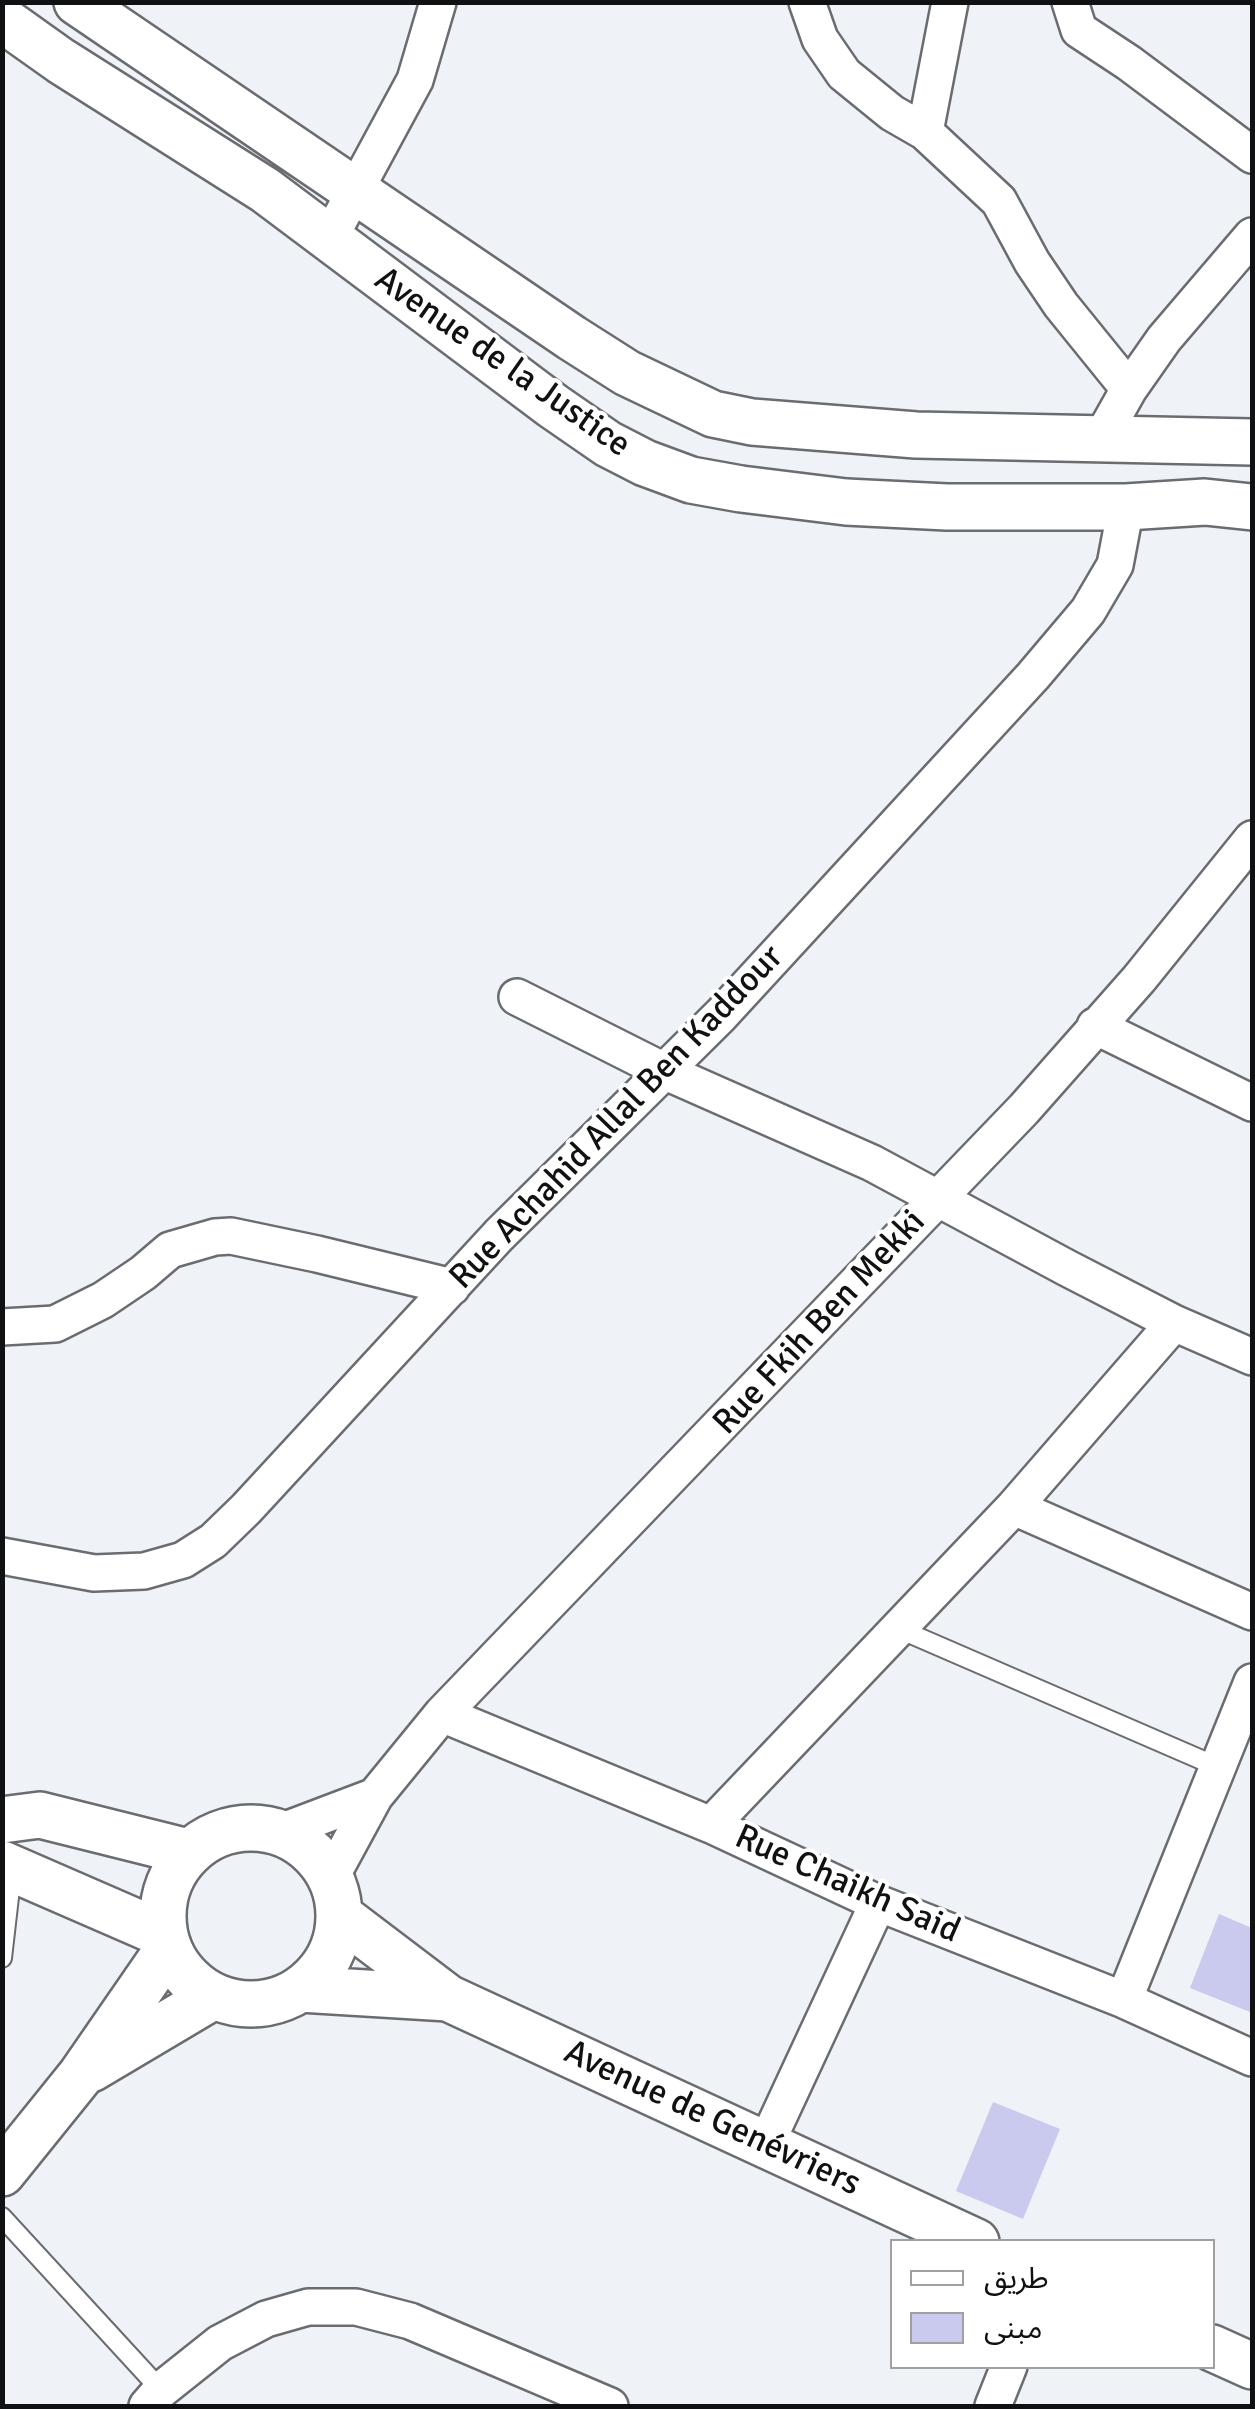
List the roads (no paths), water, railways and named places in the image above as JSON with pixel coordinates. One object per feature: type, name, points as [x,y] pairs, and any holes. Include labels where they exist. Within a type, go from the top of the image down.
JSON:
[{"type":"street","name":"Avenue de la Justice","points":[[77,2],[500,290],[627,372],[713,414],[752,422],[916,434],[1252,442]]},
{"type":"street","points":[[329,239],[415,80],[438,2]]},
{"type":"street","points":[[806,2],[820,39],[844,74],[892,113],[925,132],[998,201],[1061,305],[1129,389]]},
{"type":"street","points":[[925,132],[950,2]]},
{"type":"street","points":[[1070,2],[1079,30],[1129,62],[1252,155]]},
{"type":"street","name":"Avenue de la Justice","points":[[2,19],[61,61],[265,190],[608,444],[645,464],[691,480],[846,502],[947,507],[1126,507],[1205,502],[1252,507]]},
{"type":"street","points":[[1102,437],[1164,339],[1252,236]]},
{"type":"street","name":"Rue Achahid Allal Ben Kaddour","points":[[2,1556],[94,1574],[144,1572],[183,1560],[213,1540],[499,1235],[666,1072],[898,824],[1088,612],[1115,565],[1126,507]]},
{"type":"street","name":"Rue Fkih Ben Mekki","points":[[335,1897],[375,1796],[442,1714],[1024,1109],[1139,979],[1252,839]]},
{"type":"street","points":[[518,997],[666,1072],[872,1163],[1174,1323],[1252,1357]]},
{"type":"street","points":[[1096,1026],[1252,1104]]},
{"type":"street","points":[[2,1327],[55,1324],[84,1312],[170,1250],[216,1237],[231,1236],[452,1286]]},
{"type":"street","points":[[711,1825],[1014,1507],[1174,1323]]},
{"type":"street","points":[[1014,1507],[1252,1612]]},
{"type":"street","points":[[1124,2000],[1252,1682]]},
{"type":"street","name":"Rue Chaikh Said","points":[[442,1714],[711,1825],[878,1903],[1124,2000],[1252,2058]]},
{"type":"street","name":"Rue Fkih Ben Mekki","points":[[280,1832],[375,1796]]},
{"type":"street","points":[[2,1820],[40,1815],[188,1852]]},
{"type":"street","points":[[248,1827],[280,1832],[300,1842],[318,1858],[335,1897],[334,1944],[321,1970],[300,1989],[271,2002],[255,2004],[214,1996],[192,1983],[166,1941],[162,1904],[171,1876],[188,1852],[216,1834],[248,1827]]},
{"type":"street","points":[[7,1867],[53,1884],[166,1941]]},
{"type":"street","name":"Avenue de Genévriers","points":[[335,1897],[448,1998],[970,2239]]},
{"type":"street","points":[[766,2144],[878,1903]]},
{"type":"street","points":[[2,2173],[80,2075],[166,1941]]},
{"type":"street","name":"Avenue de Genévriers","points":[[300,1989],[448,1998]]},
{"type":"street","points":[[80,2075],[214,1996]]},
{"type":"street","points":[[154,2398],[220,2343],[266,2319],[308,2307],[356,2308],[410,2321],[610,2406]]},
{"type":"street","points":[[1215,2349],[1252,2366]]},
{"type":"street","points":[[993,2406],[1008,2369]]},
{"type":"lane","points":[[896,1628],[1218,1767]]},
{"type":"lane","points":[[2,1958],[7,1867]]},
{"type":"lane","points":[[2,2217],[154,2398]]}]
